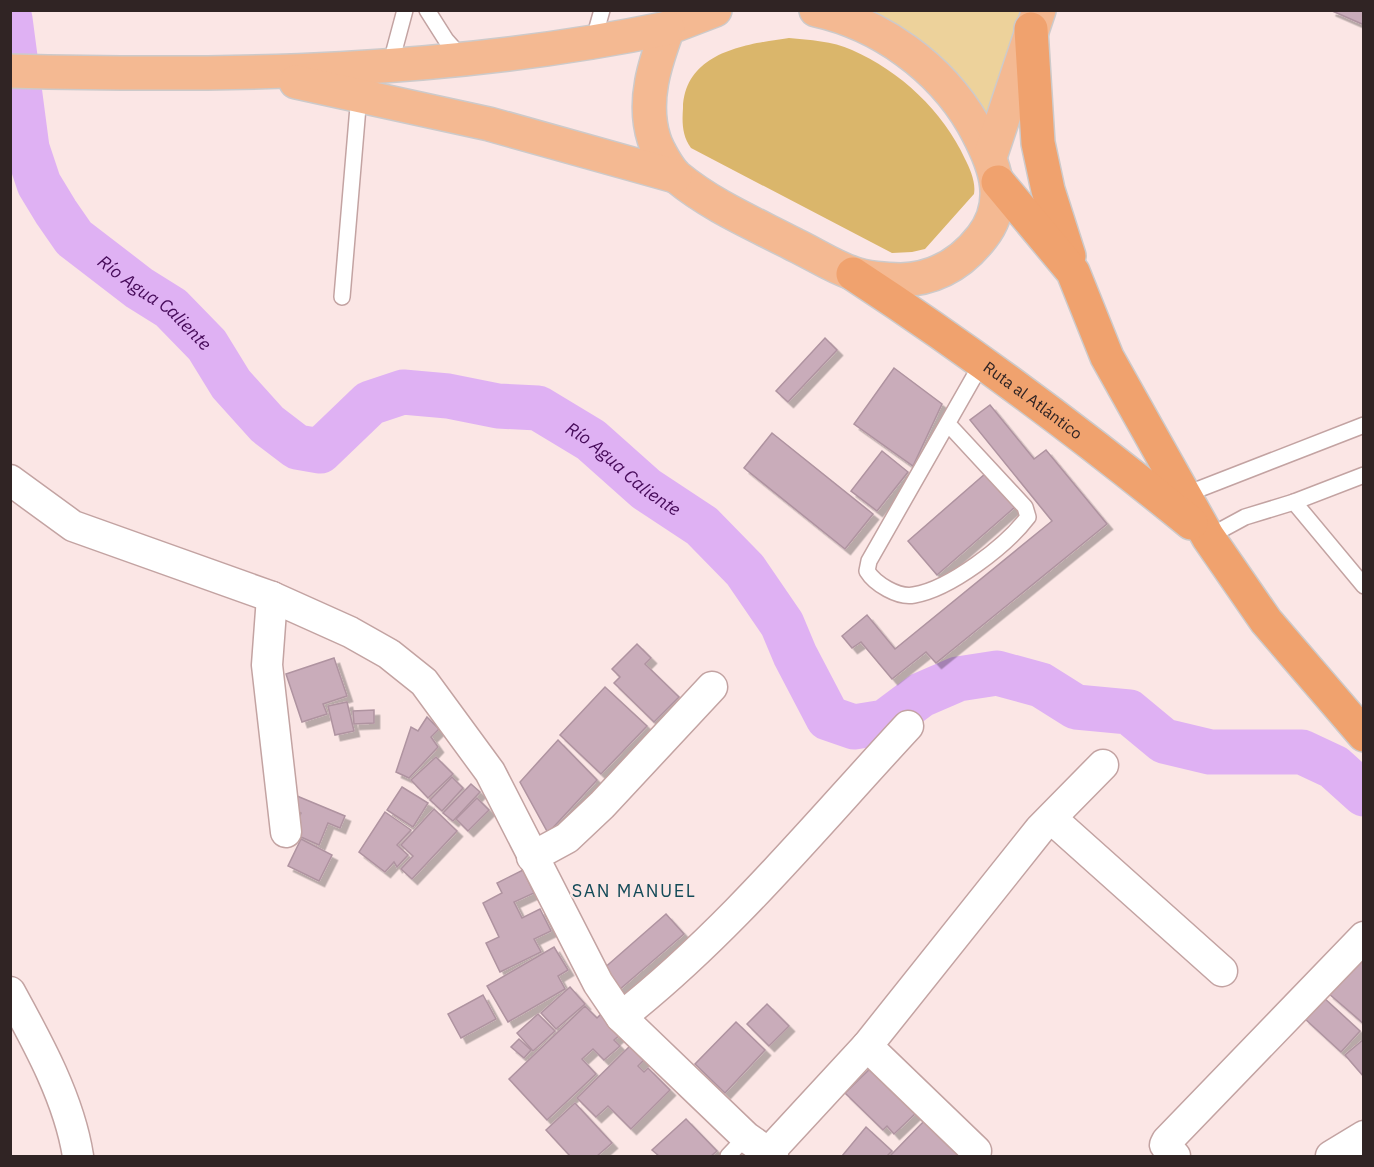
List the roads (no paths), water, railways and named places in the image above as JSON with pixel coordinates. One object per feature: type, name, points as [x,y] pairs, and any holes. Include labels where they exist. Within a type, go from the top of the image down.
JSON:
[{"type":"highway","points":[[1035,20],[1038,143],[1048,190],[1074,272]]},
{"type":"highway","name":"Ruta al Atlántico","points":[[994,169],[1074,272],[1107,357],[1208,537],[1266,621],[1364,735]]},
{"type":"highway","name":"Ruta al Atlántico","points":[[853,274],[982,361],[1075,429],[1208,537]]},
{"type":"main road","points":[[10,71],[256,73],[464,61],[592,44],[668,28],[715,10]]},
{"type":"main road","points":[[816,10],[886,37],[931,72],[960,102],[994,169]]},
{"type":"main road","points":[[256,73],[489,124],[675,176],[725,209],[853,274],[901,280],[930,276],[952,267],[974,248],[996,213],[994,169],[1035,20]]},
{"type":"main road","points":[[668,28],[655,63],[649,96],[654,139],[675,176]]},
{"type":"street","points":[[10,480],[73,526],[272,597],[350,632],[389,654],[424,682],[490,772],[598,982],[621,1017],[754,1150],[867,1046],[999,877],[1040,829],[1103,765]]},
{"type":"street","points":[[272,597],[267,665],[286,832]]},
{"type":"street","points":[[532,857],[567,838],[602,805],[712,687]]},
{"type":"street","points":[[621,1017],[667,981],[720,929],[908,726]]},
{"type":"street","points":[[1052,819],[1222,971]]},
{"type":"street","points":[[1175,1156],[1165,1145],[1167,1141],[1364,938]]},
{"type":"street","points":[[10,992],[36,1039],[63,1104],[78,1156]]},
{"type":"street","points":[[867,1046],[976,1151]]},
{"type":"street","points":[[1331,1156],[1364,1136]]},
{"type":"lane","points":[[390,66],[405,10]]},
{"type":"lane","points":[[427,10],[446,40],[464,61]]},
{"type":"lane","points":[[592,44],[602,10]]},
{"type":"lane","points":[[342,297],[359,95]]},
{"type":"lane","points":[[949,424],[1025,507],[1028,518],[983,559],[941,586],[912,596],[886,588],[873,580],[867,571],[869,561],[949,424],[982,361]]},
{"type":"lane","points":[[1184,495],[1364,425]]},
{"type":"lane","points":[[1208,537],[1245,518],[1364,476]]},
{"type":"lane","points":[[1294,502],[1364,586]]},
{"type":"waterway","name":"Río Agua Caliente","points":[[10,19],[27,148],[39,184],[56,212],[74,238],[139,288],[171,308],[207,345],[231,384],[267,424],[297,447],[320,451],[370,403],[403,392],[448,396],[498,406],[538,408],[591,440],[646,489],[702,526],[745,570],[782,624],[795,655],[828,718],[854,727],[885,722],[921,695],[958,679],[997,673],[1041,685],[1076,707],[1129,712],[1164,741],[1210,752],[1302,752],[1334,767],[1364,794]]},
{"type":"district","name":"SAN MANUEL","points":[[634,890]]}]
